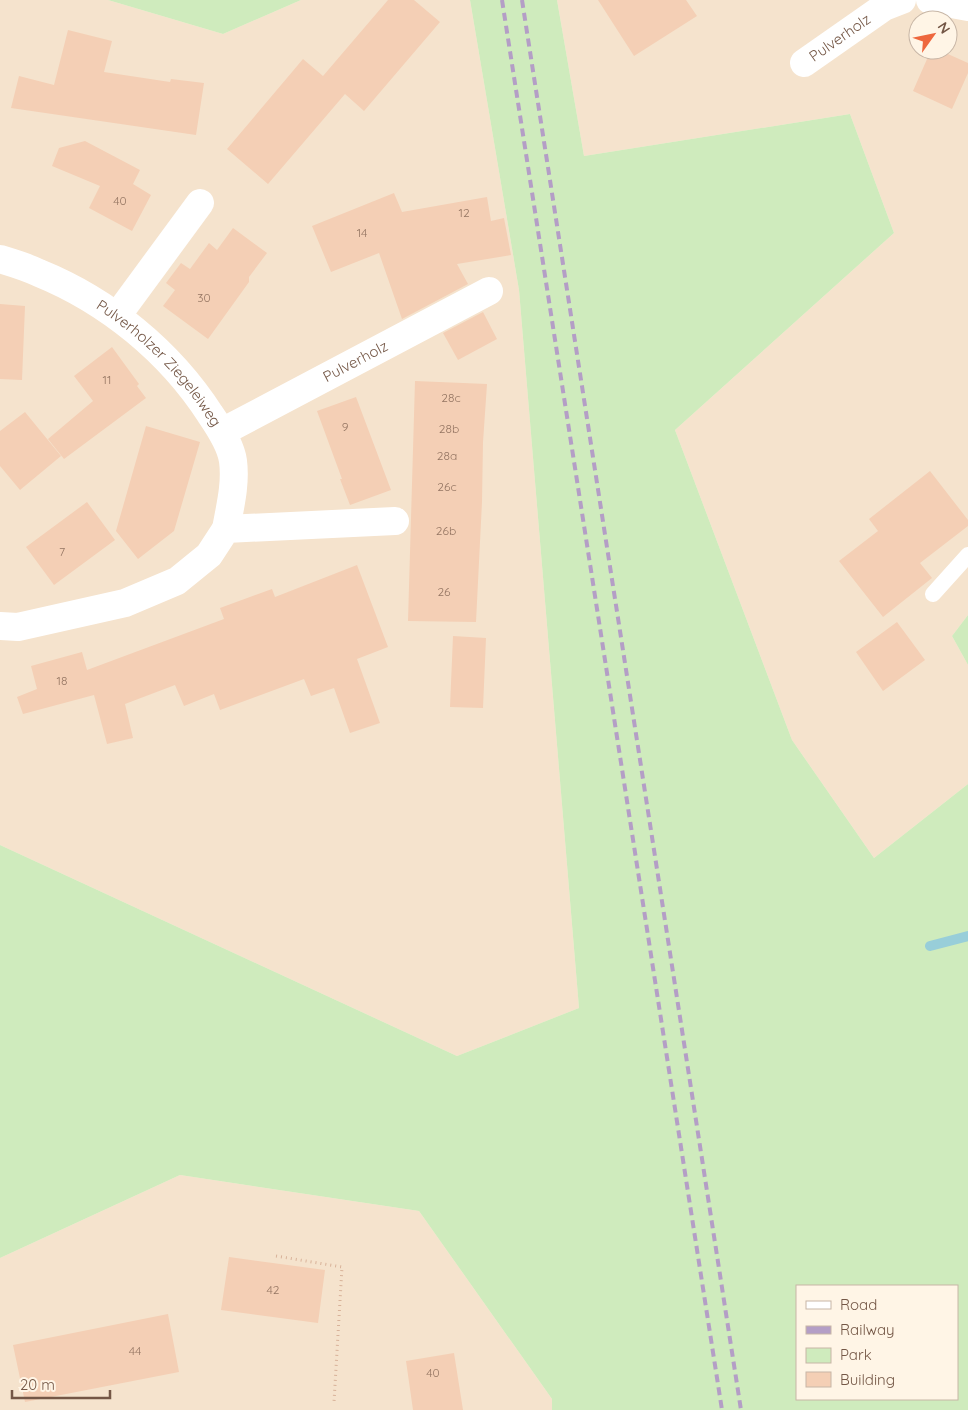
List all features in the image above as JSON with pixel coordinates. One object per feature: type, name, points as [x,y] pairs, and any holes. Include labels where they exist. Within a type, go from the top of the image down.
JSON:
[{"type":"street","name":"Pulverholz","points":[[804,63],[884,8],[902,0]]},
{"type":"street","points":[[930,0],[968,7]]},
{"type":"street","points":[[117,316],[200,203]]},
{"type":"street","name":"Pulverholzer Ziegeleiweg","points":[[0,259],[40,273],[74,290],[117,316],[164,356],[198,395],[222,432],[233,461],[233,496],[226,529],[209,555],[177,581],[125,603],[18,627],[0,626]]},
{"type":"street","name":"Pulverholz","points":[[222,432],[488,291]]},
{"type":"street","points":[[226,529],[395,521]]},
{"type":"lane","points":[[933,594],[968,554]]},
{"type":"path","points":[[276,1256],[342,1267],[334,1402]]},
{"type":"shaded area","points":[[0,0],[108,0],[223,34],[301,0],[470,0],[519,290],[579,1008],[457,1056],[0,845]]},
{"type":"shaded area","points":[[557,0],[968,0],[968,615],[952,636],[968,665],[968,784],[874,858],[792,740],[675,430],[894,233],[850,114],[584,156]]},
{"type":"shaded area","points":[[180,1175],[419,1211],[552,1399],[552,1410],[0,1410],[0,1258]]},
{"type":"green space","points":[[108,0],[301,0],[223,34]]},
{"type":"green space","points":[[470,0],[557,0],[584,156],[850,114],[894,233],[675,430],[792,740],[874,858],[968,784],[968,1410],[552,1410],[552,1399],[419,1211],[180,1175],[0,1258],[0,845],[457,1056],[579,1008],[519,290]]},
{"type":"green space","points":[[968,615],[968,665],[952,636]]},
{"type":"building","points":[[388,0],[414,0],[440,22],[364,111],[345,94],[268,184],[227,149],[303,59],[323,76]]},
{"type":"building","points":[[598,0],[686,0],[697,16],[634,56]]},
{"type":"building","points":[[68,30],[112,41],[104,72],[170,82],[171,79],[204,83],[196,135],[11,108],[19,76],[54,85]]},
{"type":"building","points":[[958,59],[968,63],[968,73],[952,109],[913,91],[927,60]]},
{"type":"building","points":[[85,141],[140,170],[133,184],[151,195],[132,231],[89,208],[100,186],[52,166],[59,148]]},
{"type":"building","points":[[394,193],[402,212],[487,197],[491,221],[504,218],[511,255],[457,264],[468,284],[402,319],[379,253],[331,272],[312,226]]},
{"type":"building","points":[[233,228],[267,253],[249,277],[249,282],[208,339],[163,306],[175,290],[166,283],[181,263],[190,269],[209,243],[217,250]]},
{"type":"building","points":[[0,304],[25,306],[22,380],[0,379]]},
{"type":"building","points":[[483,312],[497,339],[458,360],[443,333]]},
{"type":"building","points":[[112,347],[139,384],[137,386],[146,398],[64,459],[48,439],[93,401],[74,376]]},
{"type":"building","points":[[415,381],[487,384],[476,622],[408,621]]},
{"type":"building","points":[[356,397],[391,490],[350,505],[317,411]]},
{"type":"building","points":[[25,412],[61,456],[20,490],[0,466],[0,431]]},
{"type":"building","points":[[146,426],[200,442],[174,531],[138,559],[116,531]]},
{"type":"building","points":[[930,471],[968,520],[968,526],[920,563],[932,578],[883,617],[839,561],[878,531],[869,519]]},
{"type":"building","points":[[87,502],[115,540],[54,585],[26,547]]},
{"type":"building","points":[[357,565],[388,647],[357,659],[380,723],[350,733],[334,688],[311,696],[304,679],[220,710],[214,694],[184,706],[175,685],[125,704],[133,738],[107,744],[94,695],[23,714],[17,697],[37,689],[31,666],[82,652],[87,670],[224,619],[220,608],[272,589],[275,597]]},
{"type":"building","points":[[897,622],[925,660],[883,691],[856,652]]},
{"type":"building","points":[[453,636],[486,638],[483,708],[450,707]]},
{"type":"building","points":[[229,1257],[325,1270],[318,1323],[221,1310]]},
{"type":"building","points":[[168,1314],[179,1372],[25,1402],[13,1345]]},
{"type":"building","points":[[454,1353],[463,1410],[413,1410],[406,1361]]},
{"type":"waterway","points":[[930,946],[968,936]]},
{"type":"railway","points":[[502,0],[722,1410]]},
{"type":"railway","points":[[522,0],[741,1410]]}]
